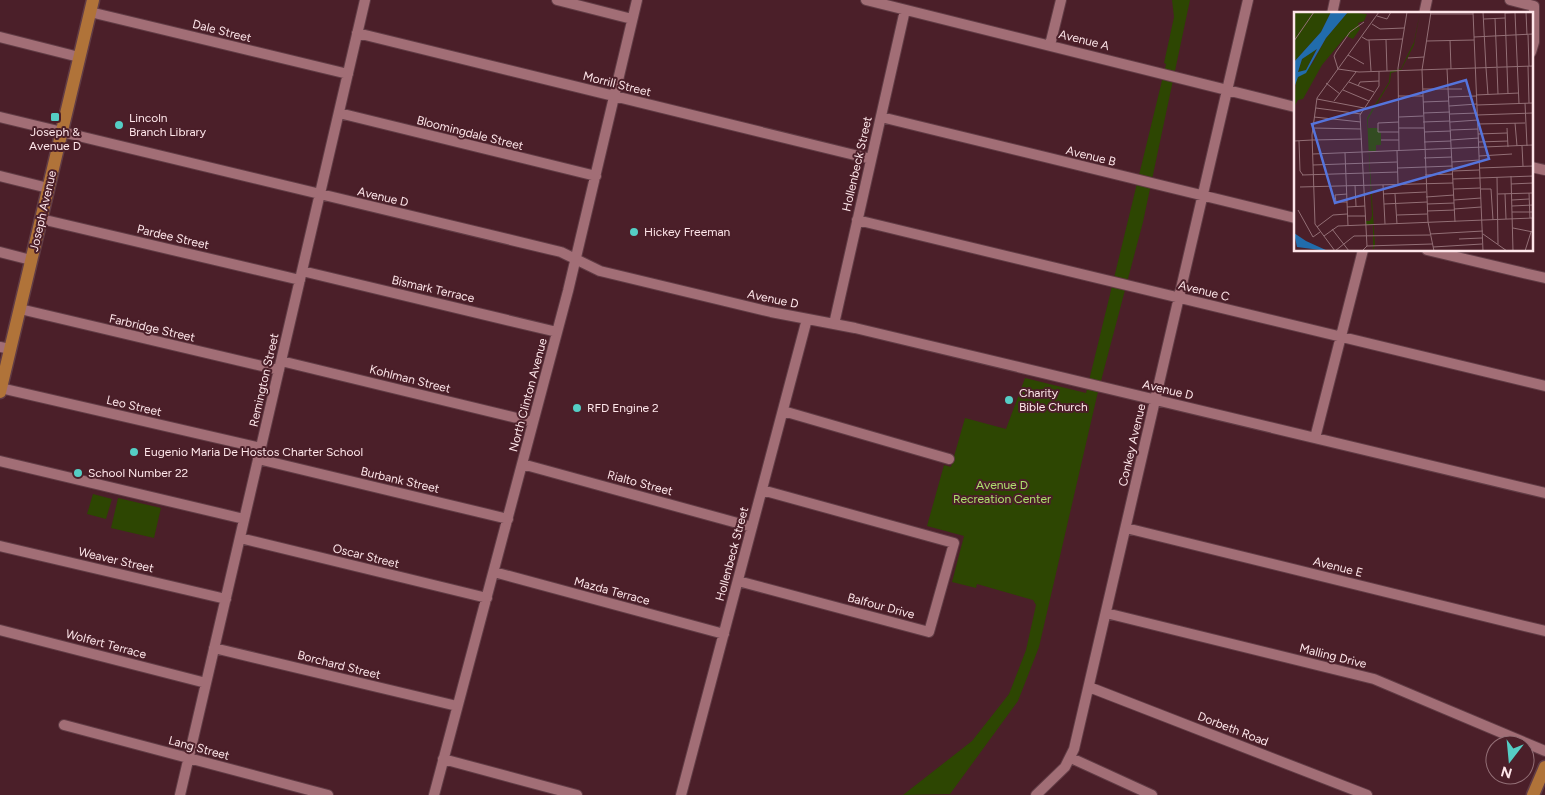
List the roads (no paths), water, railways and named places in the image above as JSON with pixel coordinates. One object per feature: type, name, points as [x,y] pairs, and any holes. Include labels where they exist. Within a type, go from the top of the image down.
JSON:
[{"type":"main road","name":"Joseph Avenue","points":[[1,390],[5,348],[20,309],[91,6]]},
{"type":"main road","points":[[1533,795],[1545,767]]},
{"type":"street","name":"Remington Street","points":[[180,795],[365,0]]},
{"type":"street","points":[[558,0],[632,19]]},
{"type":"street","name":"North Clinton Avenue","points":[[434,795],[576,260],[637,0]]},
{"type":"street","name":"Avenue A","points":[[866,0],[1294,107]]},
{"type":"street","points":[[1050,45],[1061,0]]},
{"type":"street","name":"Conkey Avenue","points":[[1036,795],[1058,776],[1071,758],[1248,0]]},
{"type":"street","points":[[1510,0],[1534,6],[1532,47]]},
{"type":"street","name":"Dale Street","points":[[91,6],[348,74]]},
{"type":"street","name":"Hollenbeck Street","points":[[834,324],[905,10]]},
{"type":"street","name":"Morrill Street","points":[[357,33],[871,159]]},
{"type":"street","points":[[0,37],[79,57]]},
{"type":"street","name":"Bloomingdale Street","points":[[339,113],[596,176]]},
{"type":"street","name":"Avenue D","points":[[0,117],[561,252],[594,269],[1155,399],[1545,493]]},
{"type":"street","name":"Avenue B","points":[[880,118],[1294,218]]},
{"type":"street","points":[[1532,167],[1545,170]]},
{"type":"street","points":[[0,176],[48,188]]},
{"type":"street","name":"Pardee Street","points":[[41,219],[301,275]]},
{"type":"street","name":"Avenue C","points":[[857,220],[1545,386]]},
{"type":"street","points":[[1316,438],[1363,251]]},
{"type":"street","points":[[1431,251],[1545,278]]},
{"type":"street","points":[[0,252],[31,260]]},
{"type":"street","name":"Bismark Terrace","points":[[301,275],[557,332]]},
{"type":"street","name":"Farbridge Street","points":[[20,309],[280,366]]},
{"type":"street","name":"Hollenbeck Street","points":[[681,795],[807,319]]},
{"type":"street","name":"Kohlman Street","points":[[280,366],[534,422]]},
{"type":"street","name":"Leo Street","points":[[1,390],[261,448]]},
{"type":"street","points":[[783,411],[949,459]]},
{"type":"street","name":"Burbank Street","points":[[258,459],[508,519]]},
{"type":"street","points":[[0,461],[244,519]]},
{"type":"street","name":"Rialto Street","points":[[522,464],[752,527]]},
{"type":"street","name":"Balfour Drive","points":[[738,581],[929,632],[954,543],[762,490]]},
{"type":"street","name":"Avenue E","points":[[1126,528],[1545,631]]},
{"type":"street","name":"Oscar Street","points":[[240,538],[487,598]]},
{"type":"street","name":"Weaver Street","points":[[0,546],[226,598]]},
{"type":"street","name":"Mazda Terrace","points":[[494,572],[724,634]]},
{"type":"street","name":"Malling Drive","points":[[1106,613],[1374,679],[1545,751]]},
{"type":"street","name":"Wolfert Terrace","points":[[0,630],[206,683]]},
{"type":"street","name":"Borchard Street","points":[[214,648],[457,706]]},
{"type":"street","name":"Dorbeth Road","points":[[1089,687],[1368,795]]},
{"type":"street","name":"Lang Street","points":[[64,726],[328,795]]},
{"type":"street","points":[[1071,758],[1152,795]]},
{"type":"street","points":[[443,759],[577,795]]},
{"type":"place","name":"Joseph & Avenue D","points":[[55,117]]},
{"type":"place","name":"Lincoln Branch Library","points":[[119,125]]},
{"type":"place","name":"Hickey Freeman","points":[[634,232]]},
{"type":"place","name":"Charity Bible Church","points":[[1009,400]]},
{"type":"place","name":"RFD Engine 2","points":[[577,408]]},
{"type":"place","name":"Eugenio Maria De Hostos Charter School","points":[[134,452]]},
{"type":"place","name":"School Number 22","points":[[78,473]]},
{"type":"park label","name":"Avenue D Recreation Center","points":[[1002,492]]}]
